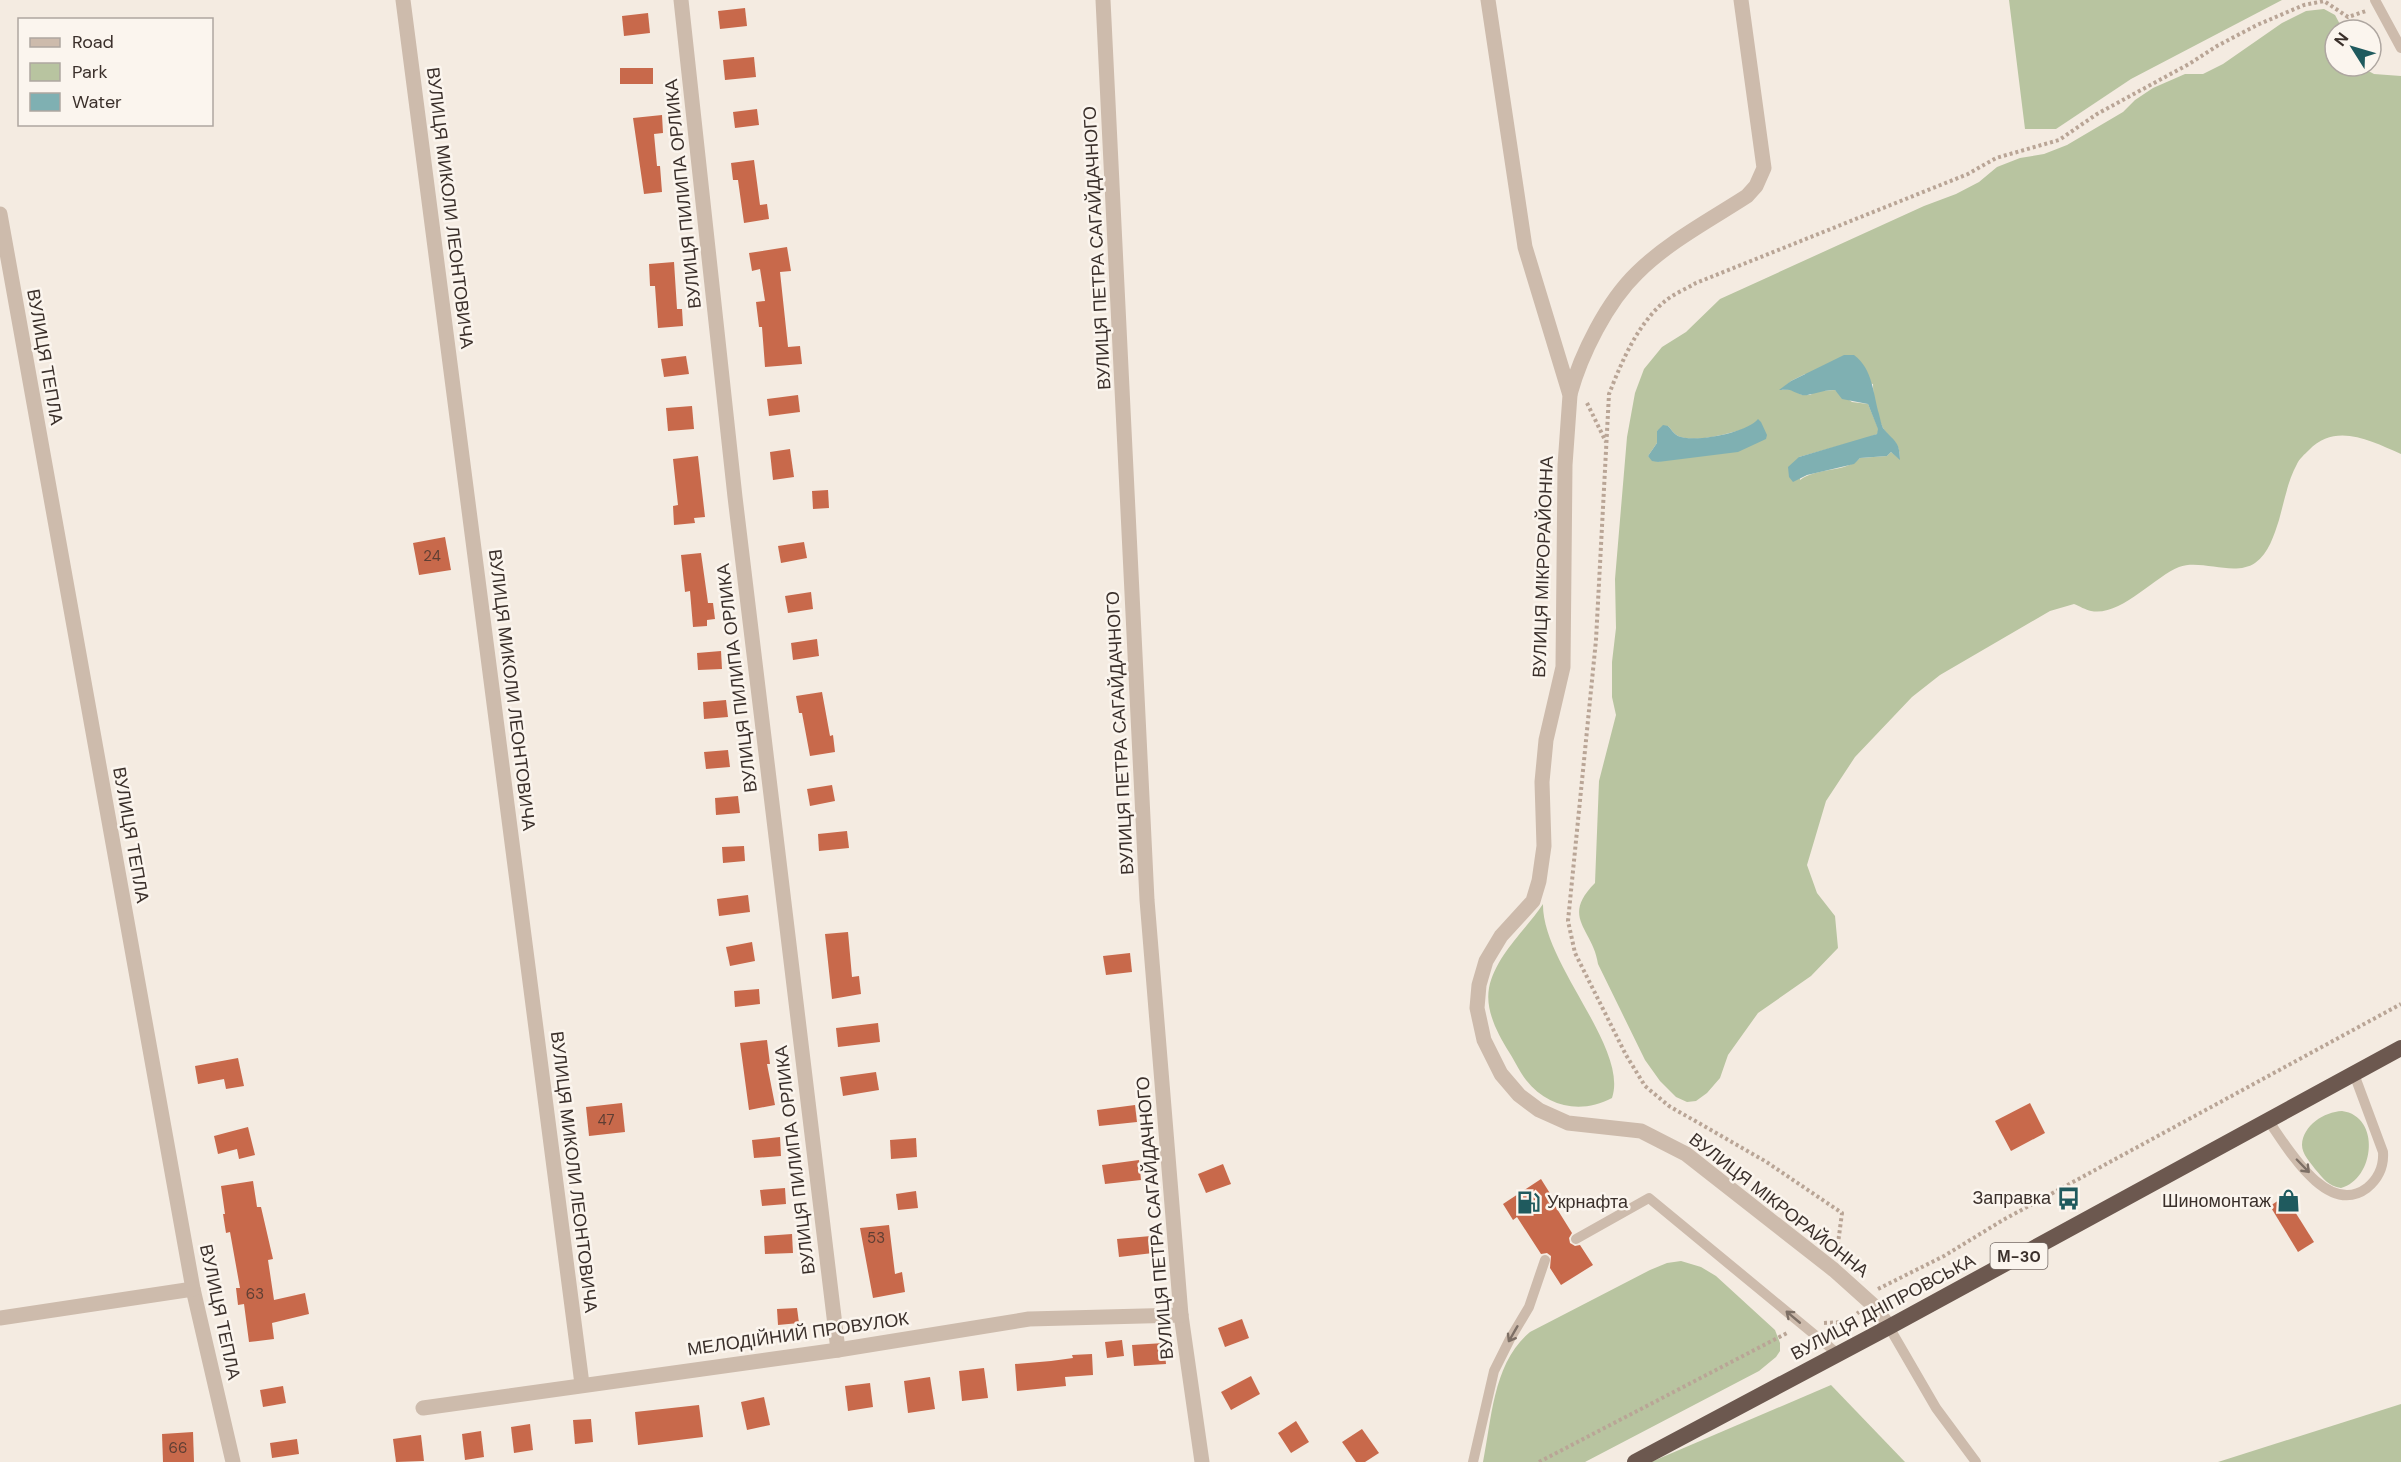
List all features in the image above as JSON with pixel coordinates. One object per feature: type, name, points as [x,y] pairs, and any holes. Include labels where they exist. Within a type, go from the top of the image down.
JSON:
[{"type":"highway","name":"ВУЛИЦЯ ДНІПРОВСЬКА","points":[[1635,1462],[1889,1327],[2401,1048]]},
{"type":"street","name":"ВУЛИЦЯ МИКОЛИ ЛЕОНТОВИЧА","points":[[403,0],[582,1384]]},
{"type":"street","name":"ВУЛИЦЯ ПИЛИПА ОРЛИКА","points":[[681,0],[736,508],[838,1350]]},
{"type":"street","name":"ВУЛИЦЯ ПЕТРА САГАЙДАЧНОГО","points":[[1103,0],[1147,900],[1181,1315],[1202,1462]]},
{"type":"street","name":"ВУЛИЦЯ МІКРОРАЙОННА","points":[[1488,0],[1525,247],[1570,395],[1565,465],[1563,668],[1546,740],[1542,782],[1544,846],[1539,881],[1533,901],[1502,936],[1486,961],[1479,985],[1477,1008],[1484,1040],[1501,1074],[1519,1095],[1539,1110],[1568,1123],[1641,1131],[1686,1154],[1834,1270],[1873,1305],[1889,1327]]},
{"type":"street","points":[[1570,395],[1584,354],[1621,291],[1636,273],[1670,246],[1747,196],[1756,186],[1764,168],[1741,0]]},
{"type":"street","name":"ВУЛИЦЯ ТЕПЛА","points":[[0,214],[193,1289],[233,1462]]},
{"type":"street","points":[[0,1318],[193,1289]]},
{"type":"street","name":"МЕЛОДІЙНИЙ ПРОВУЛОК","points":[[423,1408],[838,1350],[1029,1319],[1181,1315]]},
{"type":"lane","points":[[2376,4],[2401,48]]},
{"type":"lane","points":[[2268,1120],[2295,1158],[2325,1190],[2338,1196],[2352,1195],[2365,1190],[2377,1179],[2384,1164],[2384,1152],[2354,1074]]},
{"type":"lane","points":[[1576,1239],[1649,1198],[1838,1354]]},
{"type":"lane","points":[[1473,1462],[1494,1371],[1529,1307],[1545,1260]]},
{"type":"lane","points":[[1889,1327],[1936,1408],[1976,1462]]},
{"type":"path","points":[[1834,1270],[1842,1213],[1765,1161],[1668,1106],[1645,1086],[1626,1055],[1575,953],[1568,921],[1596,640],[1609,394],[1622,361],[1651,315],[1665,301],[1696,283],[1968,174],[1996,158],[2059,140],[2097,114],[2217,46],[2257,25],[2304,5],[2324,2],[2348,17],[2376,4]]},
{"type":"path","points":[[1575,377],[1606,443]]},
{"type":"path","points":[[1539,1462],[1803,1325],[1846,1322],[1858,1314],[1865,1297],[1889,1283],[1944,1256],[2004,1220],[2401,1004]]},
{"type":"green space","points":[[2009,0],[2282,0],[2131,79],[2056,129],[2025,129]]},
{"type":"green space","points":[[2324,9],[2335,15],[2337,18],[2323,18],[2323,78],[2401,76],[2401,454],[2354,437],[2331,437],[2319,442],[2298,462],[2273,538],[2264,554],[2255,563],[2238,568],[2198,565],[2179,567],[2113,608],[2091,611],[2074,604],[2050,611],[1940,675],[1912,697],[1855,757],[1826,801],[1807,865],[1817,893],[1835,916],[1838,948],[1811,976],[1758,1013],[1728,1055],[1720,1078],[1707,1093],[1696,1101],[1687,1102],[1676,1097],[1660,1081],[1645,1060],[1598,964],[1579,915],[1585,895],[1595,883],[1599,781],[1616,715],[1612,697],[1612,662],[1616,628],[1615,579],[1627,437],[1635,393],[1644,369],[1662,347],[1686,332],[1720,299],[1924,206],[1956,194],[1979,182],[1997,167],[2067,145],[2123,112],[2135,100],[2153,88],[2185,74],[2203,74],[2223,64],[2282,23],[2306,11]],"holes":[[[1805,374],[1873,384],[1875,405],[1880,421],[1896,444],[1900,459],[1891,452],[1887,456],[1860,458],[1847,466],[1814,473],[1800,480],[1799,457],[1867,438],[1877,434],[1879,430],[1868,404],[1852,402],[1835,390],[1817,391],[1810,395],[1802,395],[1791,389],[1781,390],[1791,381]],[[1668,426],[1674,433],[1695,439],[1753,426],[1658,462],[1648,456],[1657,443],[1657,431]]]},
{"type":"green space","points":[[1543,904],[1546,927],[1556,952],[1608,1055],[1614,1078],[1612,1098],[1601,1103],[1589,1106],[1566,1106],[1544,1097],[1524,1077],[1497,1030],[1491,1014],[1489,988],[1498,965]]},
{"type":"green space","points":[[2342,1111],[2355,1115],[2363,1124],[2368,1135],[2369,1148],[2367,1161],[2361,1173],[2341,1188],[2329,1183],[2321,1175],[2303,1152],[2302,1145],[2310,1126],[2328,1114]]},
{"type":"green space","points":[[1681,1261],[1701,1267],[1716,1276],[1775,1330],[1780,1343],[1780,1351],[1776,1357],[1759,1371],[1585,1462],[1483,1462],[1501,1375],[1508,1359],[1530,1332],[1650,1270],[1667,1263]]},
{"type":"green space","points":[[1831,1385],[1905,1462],[1651,1462]]},
{"type":"green space","points":[[2401,1404],[2401,1462],[2218,1462]]},
{"type":"water","points":[[1844,355],[1854,355],[1865,367],[1882,426],[1895,441],[1900,460],[1891,452],[1887,456],[1860,458],[1854,464],[1807,475],[1793,482],[1789,477],[1788,467],[1799,457],[1877,434],[1878,429],[1868,404],[1842,399],[1835,390],[1804,395],[1790,390],[1779,390],[1791,381]]},
{"type":"water","points":[[1758,419],[1767,435],[1766,439],[1738,452],[1658,462],[1652,461],[1648,456],[1657,443],[1657,431],[1663,425],[1668,426],[1678,436],[1696,438],[1743,429]]},
{"type":"building","points":[[745,8],[747,26],[720,29],[718,11]]},
{"type":"building","points":[[648,13],[650,33],[624,36],[622,16]]},
{"type":"building","points":[[754,57],[756,77],[725,80],[723,60]]},
{"type":"building","points":[[620,68],[653,68],[653,84],[620,84]]},
{"type":"building","points":[[757,109],[759,125],[735,128],[733,112]]},
{"type":"building","points":[[662,115],[663,133],[654,134],[662,192],[644,194],[633,118]]},
{"type":"building","points":[[754,160],[760,205],[767,204],[769,219],[744,223],[738,180],[733,180],[731,163]]},
{"type":"building","points":[[787,247],[791,271],[780,272],[788,347],[800,346],[802,364],[765,367],[762,327],[759,327],[756,302],[765,301],[760,269],[752,271],[749,253]]},
{"type":"building","points":[[674,262],[677,309],[682,309],[683,326],[658,328],[655,286],[650,286],[649,264]]},
{"type":"building","points":[[686,356],[689,374],[664,377],[661,359]]},
{"type":"building","points":[[798,395],[800,412],[769,416],[767,399]]},
{"type":"building","points":[[692,406],[694,429],[668,431],[666,408]]},
{"type":"building","points":[[790,449],[794,477],[773,480],[770,452]]},
{"type":"building","points":[[698,456],[705,517],[694,518],[695,523],[674,525],[673,506],[678,505],[673,459]]},
{"type":"building","points":[[828,490],[829,508],[813,509],[812,491]]},
{"type":"building","points":[[445,537],[451,570],[419,575],[413,543]]},
{"type":"building","points":[[804,542],[807,558],[781,563],[778,546]]},
{"type":"building","points":[[701,553],[708,603],[713,603],[715,619],[707,620],[707,626],[693,627],[690,591],[685,592],[681,555]]},
{"type":"building","points":[[811,592],[813,609],[788,613],[785,596]]},
{"type":"building","points":[[817,639],[819,656],[793,660],[791,643]]},
{"type":"building","points":[[721,651],[722,669],[698,670],[697,653]]},
{"type":"building","points":[[822,692],[835,752],[810,756],[802,713],[799,713],[796,696]]},
{"type":"building","points":[[726,700],[728,717],[704,719],[703,702]]},
{"type":"building","points":[[728,750],[730,767],[706,769],[704,752]]},
{"type":"building","points":[[832,785],[835,801],[810,806],[807,789]]},
{"type":"building","points":[[738,796],[740,813],[716,815],[715,798]]},
{"type":"building","points":[[847,831],[849,848],[819,851],[818,834]]},
{"type":"building","points":[[744,846],[745,861],[723,863],[722,847]]},
{"type":"building","points":[[748,895],[750,912],[719,916],[717,899]]},
{"type":"building","points":[[848,932],[852,977],[859,976],[861,994],[832,999],[825,934]]},
{"type":"building","points":[[752,942],[755,961],[730,966],[726,947]]},
{"type":"building","points":[[1130,953],[1132,972],[1106,975],[1103,956]]},
{"type":"building","points":[[759,989],[760,1004],[735,1007],[734,991]]},
{"type":"building","points":[[878,1023],[880,1042],[838,1047],[836,1028]]},
{"type":"building","points":[[767,1040],[770,1064],[767,1064],[775,1105],[749,1110],[740,1043]]},
{"type":"building","points":[[238,1058],[244,1086],[226,1089],[224,1079],[198,1084],[195,1066]]},
{"type":"building","points":[[876,1072],[879,1090],[843,1096],[840,1077]]},
{"type":"building","points":[[622,1103],[625,1132],[589,1136],[586,1107]]},
{"type":"building","points":[[2030,1103],[2045,1133],[2011,1151],[1995,1121]]},
{"type":"building","points":[[1135,1105],[1137,1122],[1099,1126],[1097,1110]]},
{"type":"building","points":[[248,1127],[255,1155],[239,1159],[237,1149],[218,1154],[214,1136]]},
{"type":"building","points":[[780,1137],[781,1156],[754,1158],[752,1140]]},
{"type":"building","points":[[916,1138],[917,1157],[891,1159],[890,1140]]},
{"type":"building","points":[[1139,1160],[1141,1180],[1105,1184],[1102,1165]]},
{"type":"building","points":[[1223,1164],[1231,1184],[1206,1193],[1198,1174]]},
{"type":"building","points":[[1541,1179],[1572,1233],[1569,1238],[1570,1243],[1575,1246],[1580,1245],[1593,1265],[1561,1285],[1550,1268],[1551,1256],[1547,1253],[1541,1254],[1517,1217],[1513,1220],[1503,1204]]},
{"type":"building","points":[[253,1181],[257,1207],[261,1207],[273,1259],[268,1260],[274,1300],[305,1293],[309,1314],[272,1323],[274,1339],[249,1342],[244,1304],[238,1305],[236,1288],[240,1288],[230,1232],[226,1233],[221,1186]]},
{"type":"building","points":[[785,1188],[786,1204],[762,1206],[760,1190]]},
{"type":"building","points":[[916,1191],[918,1208],[898,1210],[896,1194]]},
{"type":"building","points":[[2285,1196],[2314,1242],[2298,1252],[2270,1206]]},
{"type":"building","points":[[889,1225],[895,1274],[902,1272],[905,1292],[873,1298],[860,1228]]},
{"type":"building","points":[[792,1234],[793,1253],[765,1254],[764,1236]]},
{"type":"building","points":[[1151,1236],[1153,1253],[1119,1257],[1117,1239]]},
{"type":"building","points":[[797,1308],[799,1323],[778,1325],[777,1309]]},
{"type":"building","points":[[1242,1319],[1249,1338],[1225,1347],[1218,1328]]},
{"type":"building","points":[[1122,1340],[1124,1356],[1107,1358],[1105,1342]]},
{"type":"building","points":[[1164,1343],[1166,1364],[1134,1366],[1132,1345]]},
{"type":"building","points":[[1092,1354],[1093,1375],[1065,1377],[1066,1386],[1017,1391],[1015,1364]]},
{"type":"building","points":[[984,1368],[988,1398],[962,1401],[959,1371]]},
{"type":"building","points":[[1251,1376],[1260,1394],[1231,1410],[1221,1392]]},
{"type":"building","points":[[930,1377],[935,1409],[908,1413],[904,1381]]},
{"type":"building","points":[[870,1383],[873,1407],[848,1411],[845,1386]]},
{"type":"building","points":[[283,1386],[286,1403],[263,1407],[260,1390]]},
{"type":"building","points":[[764,1397],[770,1425],[747,1430],[741,1402]]},
{"type":"building","points":[[699,1405],[703,1437],[638,1445],[635,1412]]},
{"type":"building","points":[[591,1419],[593,1442],[575,1444],[573,1420]]},
{"type":"building","points":[[1296,1421],[1309,1442],[1291,1453],[1278,1433]]},
{"type":"building","points":[[530,1424],[533,1450],[514,1453],[511,1427]]},
{"type":"building","points":[[1362,1429],[1379,1453],[1365,1462],[1356,1462],[1342,1442]]},
{"type":"building","points":[[481,1431],[484,1457],[465,1460],[462,1434]]},
{"type":"building","points":[[193,1432],[194,1462],[163,1462],[162,1434]]},
{"type":"building","points":[[421,1435],[424,1461],[396,1462],[393,1439]]},
{"type":"building","points":[[297,1439],[299,1454],[272,1458],[270,1443]]},
{"type":"place","name":"Заправка","points":[[2069,1198]]},
{"type":"place","name":"Шиномонтаж","points":[[2289,1201]]},
{"type":"place","name":"Укрнафта","points":[[1529,1202]]}]
